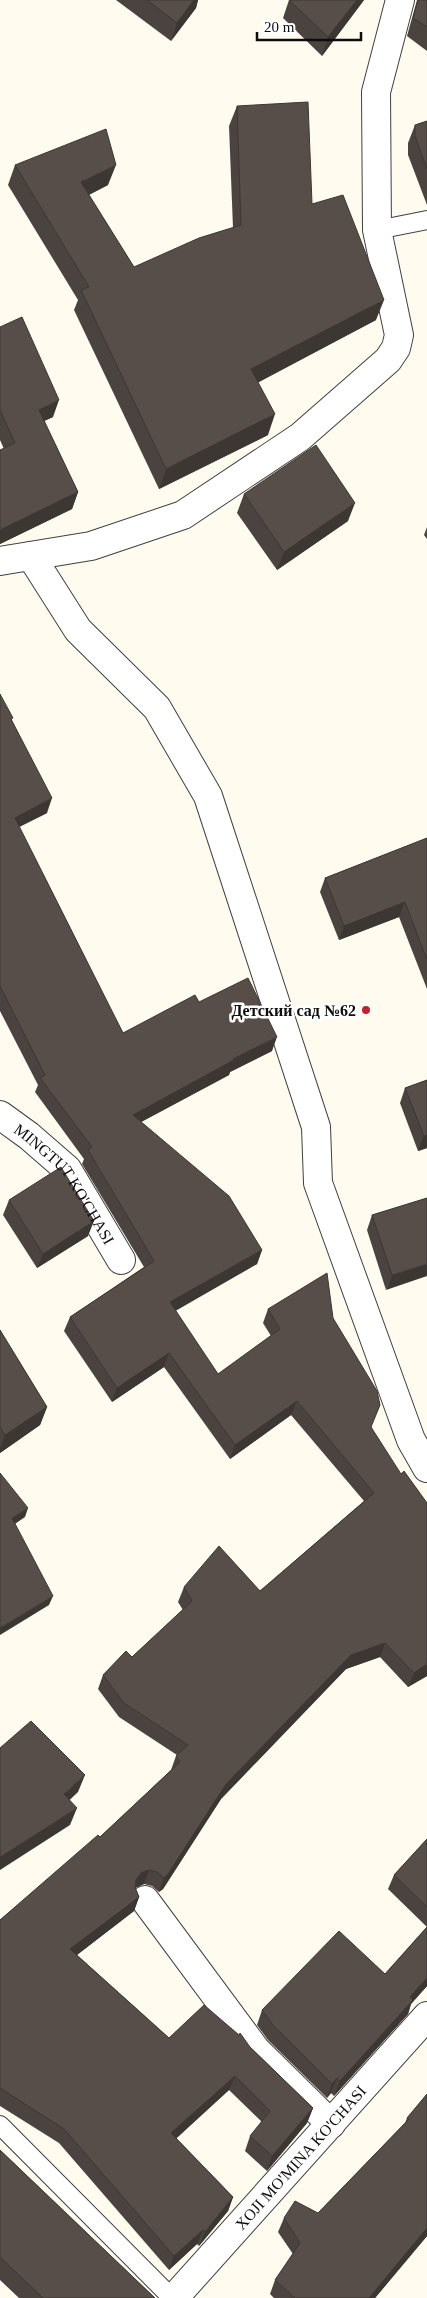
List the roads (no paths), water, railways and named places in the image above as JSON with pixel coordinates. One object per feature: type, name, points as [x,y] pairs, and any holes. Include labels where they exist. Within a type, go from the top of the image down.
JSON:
[{"type":"street","points":[[0,561],[91,546],[183,515],[300,437],[388,360],[396,348],[399,335],[377,230],[376,92],[400,0]]},
{"type":"street","points":[[31,556],[78,630],[157,708],[208,796],[316,1127],[318,1183],[411,1440],[427,1468]]},
{"type":"street","name":"MINGTUT KO'CHASI","points":[[0,1115],[29,1136],[67,1169],[121,1260]]},
{"type":"street","points":[[145,1900],[256,2050],[331,2124]]},
{"type":"street","name":"XOJI MO'MINA KO'CHASI","points":[[173,2298],[427,2016]]},
{"type":"lane","points":[[377,230],[427,220]]},
{"type":"lane","points":[[0,2125],[173,2298]]},
{"type":"place","name":"Детский сад №62","points":[[366,1010]]}]
